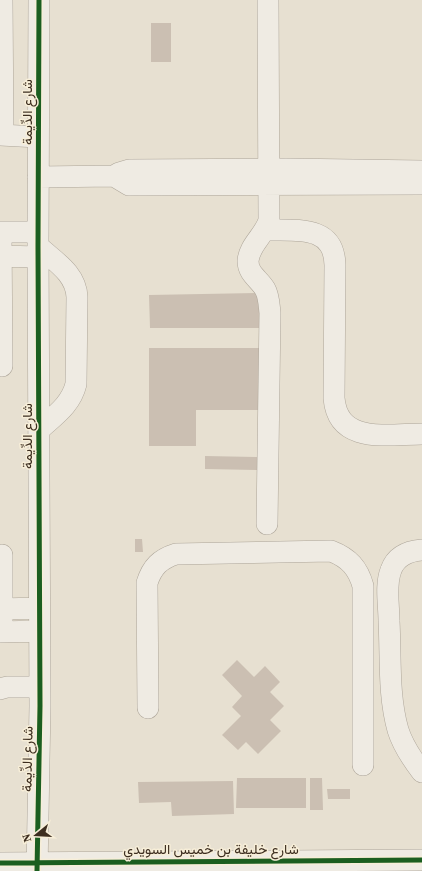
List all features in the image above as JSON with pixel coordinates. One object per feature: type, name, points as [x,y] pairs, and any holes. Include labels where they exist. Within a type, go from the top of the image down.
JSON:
[{"type":"street","points":[[2,0],[1,135],[38,137]]},
{"type":"street","name":"شارع الدِّيمة","points":[[37,867],[39,687],[39,0]]},
{"type":"street","points":[[268,0],[269,220],[265,230],[250,252],[248,260],[253,277],[263,286],[268,297],[270,313],[268,524]]},
{"type":"street","points":[[38,177],[114,176],[129,185],[268,176],[422,171]]},
{"type":"street","points":[[268,176],[422,184]]},
{"type":"street","points":[[265,230],[311,232],[327,240],[332,248],[336,265],[334,398],[338,417],[344,425],[361,433],[422,434]]},
{"type":"street","points":[[2,366],[1,232],[38,245],[68,273],[75,284],[77,297],[75,391],[67,405],[39,430]]},
{"type":"street","points":[[1,256],[38,245]]},
{"type":"street","points":[[422,550],[412,551],[400,558],[391,568],[388,578],[392,685],[395,717],[405,747],[422,772]]},
{"type":"street","points":[[148,708],[147,583],[150,573],[157,564],[166,557],[176,554],[331,551],[349,560],[361,577],[363,586],[363,765]]},
{"type":"street","points":[[2,555],[1,632],[39,632]]},
{"type":"street","points":[[1,609],[39,608]]},
{"type":"street","points":[[0,689],[7,687],[39,687]]},
{"type":"street","name":"شارع خليفة بن خميس السويدي","points":[[0,863],[37,867],[422,860]]},
{"type":"building","points":[[151,23],[171,23],[171,62],[151,62]]},
{"type":"building","points":[[262,293],[262,328],[150,328],[149,295]]},
{"type":"building","points":[[149,348],[261,348],[262,410],[196,410],[196,446],[149,446]]},
{"type":"building","points":[[205,456],[258,457],[258,470],[205,469]]},
{"type":"building","points":[[135,539],[142,539],[143,552],[135,552]]},
{"type":"building","points":[[237,660],[254,677],[265,666],[280,682],[270,692],[284,706],[270,720],[281,731],[258,754],[246,742],[238,750],[222,735],[241,716],[232,707],[242,696],[222,675]]},
{"type":"building","points":[[237,778],[306,778],[306,808],[236,808]]},
{"type":"building","points":[[310,778],[322,778],[323,810],[310,810]]},
{"type":"building","points":[[233,781],[234,814],[172,816],[171,802],[139,803],[138,782]]},
{"type":"building","points":[[327,789],[350,789],[350,799],[328,799]]},
{"type":"cycle path","points":[[37,871],[40,706],[38,246],[39,0]]},
{"type":"cycle path","points":[[0,863],[422,860]]}]
